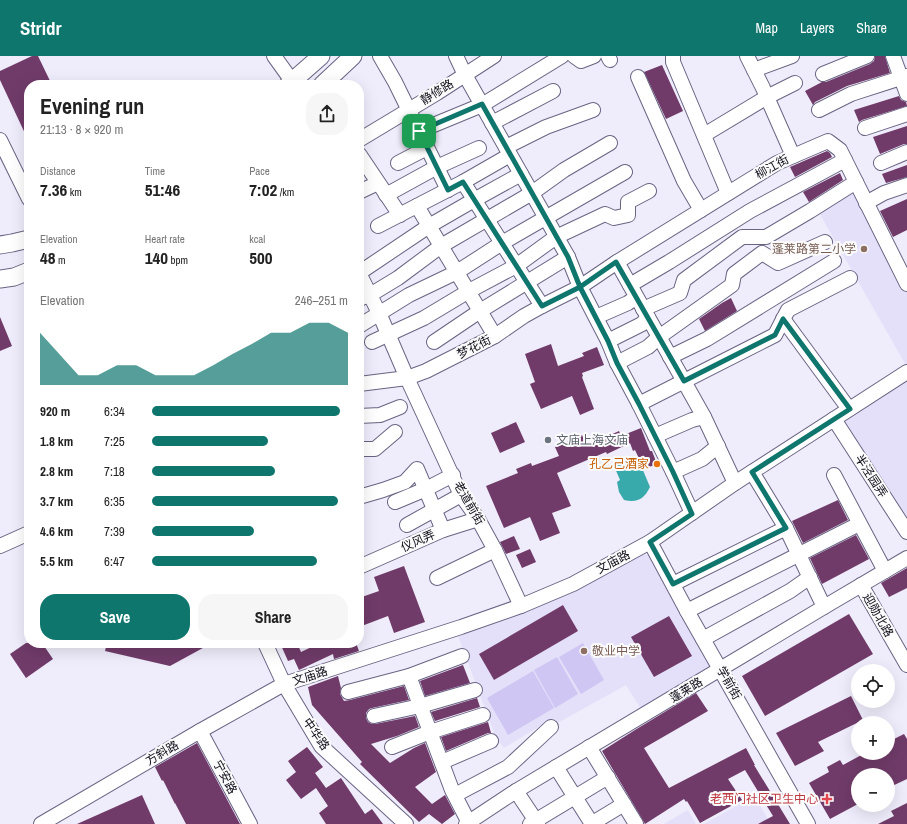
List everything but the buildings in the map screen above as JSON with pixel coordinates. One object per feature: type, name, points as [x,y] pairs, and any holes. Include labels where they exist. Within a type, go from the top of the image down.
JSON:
[{"type":"main road","points":[[293,80],[321,56]]},
{"type":"main road","points":[[327,80],[353,56]]},
{"type":"main road","points":[[0,245],[24,239]]},
{"type":"main road","points":[[0,279],[14,277],[24,273]]},
{"type":"street","points":[[274,56],[288,80]]},
{"type":"street","points":[[380,56],[395,82],[448,190]]},
{"type":"street","points":[[456,56],[465,75],[568,257],[580,287],[673,472],[692,514]]},
{"type":"street","name":"静修路","points":[[364,137],[494,56]]},
{"type":"street","points":[[419,131],[482,104],[562,56]]},
{"type":"street","points":[[574,56],[581,61],[594,56]]},
{"type":"street","points":[[673,56],[673,62],[728,193]]},
{"type":"street","points":[[747,56],[793,156]]},
{"type":"street","points":[[754,70],[792,56]]},
{"type":"street","points":[[823,74],[867,56]]},
{"type":"street","points":[[893,56],[904,77],[907,94]]},
{"type":"street","points":[[638,77],[684,180],[701,210]]},
{"type":"street","points":[[819,110],[851,94],[904,77]]},
{"type":"street","points":[[704,135],[767,97],[795,83]]},
{"type":"street","points":[[492,123],[553,91]]},
{"type":"street","points":[[378,226],[463,182],[546,127],[593,110]]},
{"type":"street","points":[[865,128],[907,114]]},
{"type":"street","points":[[0,140],[24,189]]},
{"type":"street","name":"柳江街","points":[[580,287],[616,262],[777,163],[828,141],[840,150],[907,284]]},
{"type":"street","points":[[364,297],[398,278],[441,246],[532,194],[564,170],[610,143]]},
{"type":"street","points":[[398,162],[427,148]]},
{"type":"street","points":[[386,195],[437,167],[479,148]]},
{"type":"street","points":[[881,162],[907,152]]},
{"type":"street","points":[[630,285],[750,211],[845,160]]},
{"type":"street","points":[[364,162],[400,215]]},
{"type":"street","points":[[364,323],[409,295],[456,272],[545,217],[625,172]]},
{"type":"street","points":[[364,270],[429,226],[521,174]]},
{"type":"street","points":[[463,182],[542,306]]},
{"type":"street","points":[[608,341],[642,324],[646,313],[680,293],[684,280],[742,237],[766,237],[856,182]]},
{"type":"street","points":[[364,190],[378,183]]},
{"type":"street","points":[[866,203],[884,193],[907,185]]},
{"type":"street","points":[[372,342],[424,318],[516,266],[556,237],[605,214],[614,218],[628,215],[628,202],[649,191]]},
{"type":"street","points":[[417,206],[495,336]]},
{"type":"street","points":[[617,363],[648,347],[659,337],[732,285],[734,274],[762,253],[778,263],[824,242]]},
{"type":"street","points":[[434,342],[480,311],[568,257]]},
{"type":"street","points":[[616,262],[704,417],[735,483]]},
{"type":"street","points":[[670,357],[707,339],[834,262]]},
{"type":"street","points":[[639,404],[775,335],[788,310],[850,278]]},
{"type":"street","name":"梦花街","points":[[364,383],[407,378],[426,371],[495,336],[524,316],[580,287]]},
{"type":"street","name":"老道前街","points":[[364,297],[379,313],[461,495],[478,519],[495,550],[521,606]]},
{"type":"street","points":[[596,317],[628,303],[636,297]]},
{"type":"street","points":[[783,319],[850,409]]},
{"type":"street","name":"文庙路","points":[[284,684],[461,627],[521,606],[573,584],[650,542],[735,483],[907,372]]},
{"type":"street","points":[[364,416],[380,415],[400,407]]},
{"type":"street","points":[[655,436],[692,420],[704,417]]},
{"type":"street","name":"半泾园弄","points":[[834,419],[907,532]]},
{"type":"street","points":[[364,449],[375,449],[395,432]]},
{"type":"street","points":[[673,472],[702,459],[718,446]]},
{"type":"street","points":[[364,496],[404,482],[417,469],[443,530]]},
{"type":"street","points":[[752,472],[786,528],[824,607]]},
{"type":"street","points":[[395,502],[426,489],[453,475]]},
{"type":"street","points":[[834,476],[885,571]]},
{"type":"street","points":[[407,525],[461,495]]},
{"type":"street","name":"仪风弄","points":[[364,565],[443,530],[478,519]]},
{"type":"street","points":[[687,611],[859,524]]},
{"type":"street","points":[[673,584],[786,528]]},
{"type":"street","points":[[0,546],[24,535]]},
{"type":"street","name":"学前街","points":[[650,542],[687,611],[808,824]]},
{"type":"street","points":[[437,578],[495,550]]},
{"type":"street","name":"蓬莱路","points":[[467,823],[516,791],[589,747],[907,558]]},
{"type":"street","points":[[703,638],[790,592],[810,577]]},
{"type":"street","name":"迎勋北路","points":[[861,585],[902,644],[907,665]]},
{"type":"street","name":"中华路","points":[[267,648],[284,684],[321,746],[406,824]]},
{"type":"street","points":[[348,692],[409,676],[462,656]]},
{"type":"street","points":[[409,676],[454,794],[467,823]]},
{"type":"street","name":"方斜路","points":[[41,824],[200,731],[284,684]]},
{"type":"street","points":[[374,716],[420,706],[475,690]]},
{"type":"street","points":[[392,747],[430,732],[483,715]]},
{"type":"street","points":[[454,794],[508,767],[551,727]]},
{"type":"street","name":"宁安路","points":[[200,731],[250,824]]},
{"type":"street","points":[[442,762],[491,741]]},
{"type":"street","points":[[589,747],[636,824]]},
{"type":"street","points":[[556,767],[591,824],[624,804]]},
{"type":"street","points":[[516,791],[534,823],[608,778]]},
{"type":"shaded area","name":"蓬莱路第二小学","points":[[855,188],[907,287],[907,367],[818,211]]},
{"type":"shaded area","points":[[907,372],[907,522],[839,420]]},
{"type":"shaded area","points":[[637,456],[650,487],[645,495],[640,499],[633,501],[624,500],[619,492],[617,482],[620,480],[614,466]]},
{"type":"shaded area","name":"敬业中学","points":[[642,553],[651,556],[713,666],[641,709],[626,685],[554,725],[550,720],[504,748],[496,738],[458,636],[517,614]]},
{"type":"shaded area","points":[[583,643],[604,680],[581,694],[559,657]]},
{"type":"shaded area","points":[[557,657],[578,694],[555,708],[534,670]]},
{"type":"shaded area","points":[[533,671],[554,708],[508,735],[487,698]]},
{"type":"shaded area","points":[[754,796],[771,824],[704,824]]},
{"type":"shaded area","points":[[688,810],[696,824],[664,824]]},
{"type":"place","name":"蓬莱路第二小学","points":[[864,249]]},
{"type":"place","name":"文庙上海文庙","points":[[548,440]]},
{"type":"place","name":"孔乙己酒家","points":[[657,464]]},
{"type":"place","name":"敬业中学","points":[[584,651]]},
{"type":"place","name":"老西门社区卫生中心","points":[[827,799]]},
{"type":"route","points":[[419,131],[448,190],[463,182],[542,306],[580,287],[673,472],[692,514],[650,542],[673,584],[786,528],[752,472],[850,409],[783,319],[775,335],[684,381],[616,262],[580,287],[568,257],[482,104],[419,131]]}]
